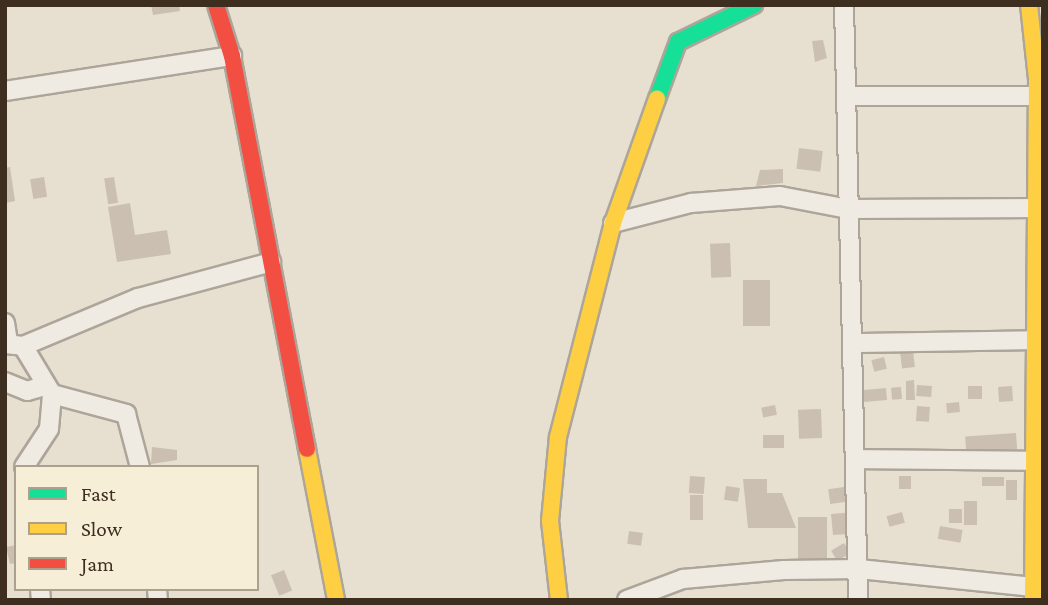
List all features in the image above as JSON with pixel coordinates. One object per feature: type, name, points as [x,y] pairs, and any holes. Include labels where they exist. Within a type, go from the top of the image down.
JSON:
[{"type":"street","points":[[216,5],[232,56],[336,600]]},
{"type":"street","points":[[559,600],[550,522],[558,437],[613,223],[678,42],[754,5]]},
{"type":"street","points":[[844,5],[851,96],[848,209],[857,459],[858,600]]},
{"type":"street","points":[[627,600],[683,579],[859,569],[1036,592],[1038,85],[1029,5]]},
{"type":"street","points":[[5,91],[232,56]]},
{"type":"street","points":[[851,96],[1038,85]]},
{"type":"street","points":[[613,223],[691,203],[780,197],[848,209],[1037,208]]},
{"type":"street","points":[[12,344],[138,298],[271,262]]},
{"type":"street","points":[[5,323],[12,344],[49,390],[49,429],[25,465]]},
{"type":"street","points":[[853,343],[1039,340]]},
{"type":"street","points":[[5,382],[27,391],[49,390],[126,414],[139,465]]},
{"type":"street","points":[[857,459],[1038,461]]},
{"type":"building","points":[[151,5],[179,5],[180,11],[153,15]]},
{"type":"building","points":[[823,40],[827,58],[815,62],[812,41]]},
{"type":"building","points":[[799,148],[823,151],[820,172],[796,169]]},
{"type":"building","points":[[10,167],[15,201],[6,203],[5,168]]},
{"type":"building","points":[[783,169],[783,183],[756,186],[760,170]]},
{"type":"building","points":[[44,177],[47,197],[33,199],[30,179]]},
{"type":"building","points":[[114,177],[118,203],[108,204],[104,179]]},
{"type":"building","points":[[130,203],[135,235],[167,230],[171,254],[117,262],[108,207]]},
{"type":"building","points":[[730,243],[731,277],[711,278],[710,244]]},
{"type":"building","points":[[743,280],[770,280],[770,326],[743,326]]},
{"type":"building","points":[[913,351],[915,367],[902,368],[900,353]]},
{"type":"building","points":[[884,357],[887,369],[874,372],[871,360]]},
{"type":"building","points":[[914,380],[915,400],[906,400],[906,381]]},
{"type":"building","points":[[917,385],[932,386],[931,397],[916,396]]},
{"type":"building","points":[[968,386],[982,386],[982,399],[968,399]]},
{"type":"building","points":[[1012,386],[1013,401],[999,402],[998,387]]},
{"type":"building","points":[[901,387],[902,399],[892,400],[891,388]]},
{"type":"building","points":[[886,388],[887,400],[864,402],[863,390]]},
{"type":"building","points":[[959,402],[960,412],[947,413],[946,403]]},
{"type":"building","points":[[775,405],[777,415],[763,417],[761,408]]},
{"type":"building","points":[[917,406],[930,407],[929,422],[916,421]]},
{"type":"building","points":[[821,409],[822,438],[799,439],[798,410]]},
{"type":"building","points":[[1016,433],[1017,449],[966,453],[965,437]]},
{"type":"building","points":[[763,435],[784,435],[784,448],[763,448]]},
{"type":"building","points":[[152,447],[177,450],[177,460],[151,464]]},
{"type":"building","points":[[690,476],[705,477],[704,494],[689,493]]},
{"type":"building","points":[[899,476],[911,476],[911,489],[899,489]]},
{"type":"building","points":[[982,477],[1004,477],[1004,486],[982,486]]},
{"type":"building","points":[[743,479],[767,479],[767,493],[782,493],[796,528],[748,528]]},
{"type":"building","points":[[1006,480],[1017,480],[1017,500],[1006,500]]},
{"type":"building","points":[[726,486],[740,488],[738,502],[724,500]]},
{"type":"building","points":[[844,487],[846,502],[830,504],[828,489]]},
{"type":"building","points":[[690,495],[703,495],[703,520],[690,520]]},
{"type":"building","points":[[964,501],[977,501],[977,525],[964,525]]},
{"type":"building","points":[[949,509],[962,509],[962,523],[949,523]]},
{"type":"building","points":[[856,512],[848,534],[833,535],[831,514]]},
{"type":"building","points":[[902,512],[905,523],[889,527],[887,516]]},
{"type":"building","points":[[798,517],[827,517],[827,559],[798,559]]},
{"type":"building","points":[[940,526],[963,530],[960,543],[938,539]]},
{"type":"building","points":[[629,531],[643,533],[641,546],[627,544]]},
{"type":"building","points":[[844,543],[850,553],[837,561],[831,551]]},
{"type":"building","points":[[14,545],[14,563],[10,564],[6,547]]},
{"type":"building","points":[[284,570],[292,590],[279,596],[271,575]]},
{"type":"traffic: fast","points":[[657,99],[678,42],[754,5]]},
{"type":"traffic: slow","points":[[1029,5],[1037,79],[1033,600]]},
{"type":"traffic: slow","points":[[559,600],[550,521],[558,437],[613,223],[657,99]]},
{"type":"traffic: slow","points":[[307,449],[336,600]]},
{"type":"traffic: jam","points":[[216,5],[232,56],[307,449]]}]
